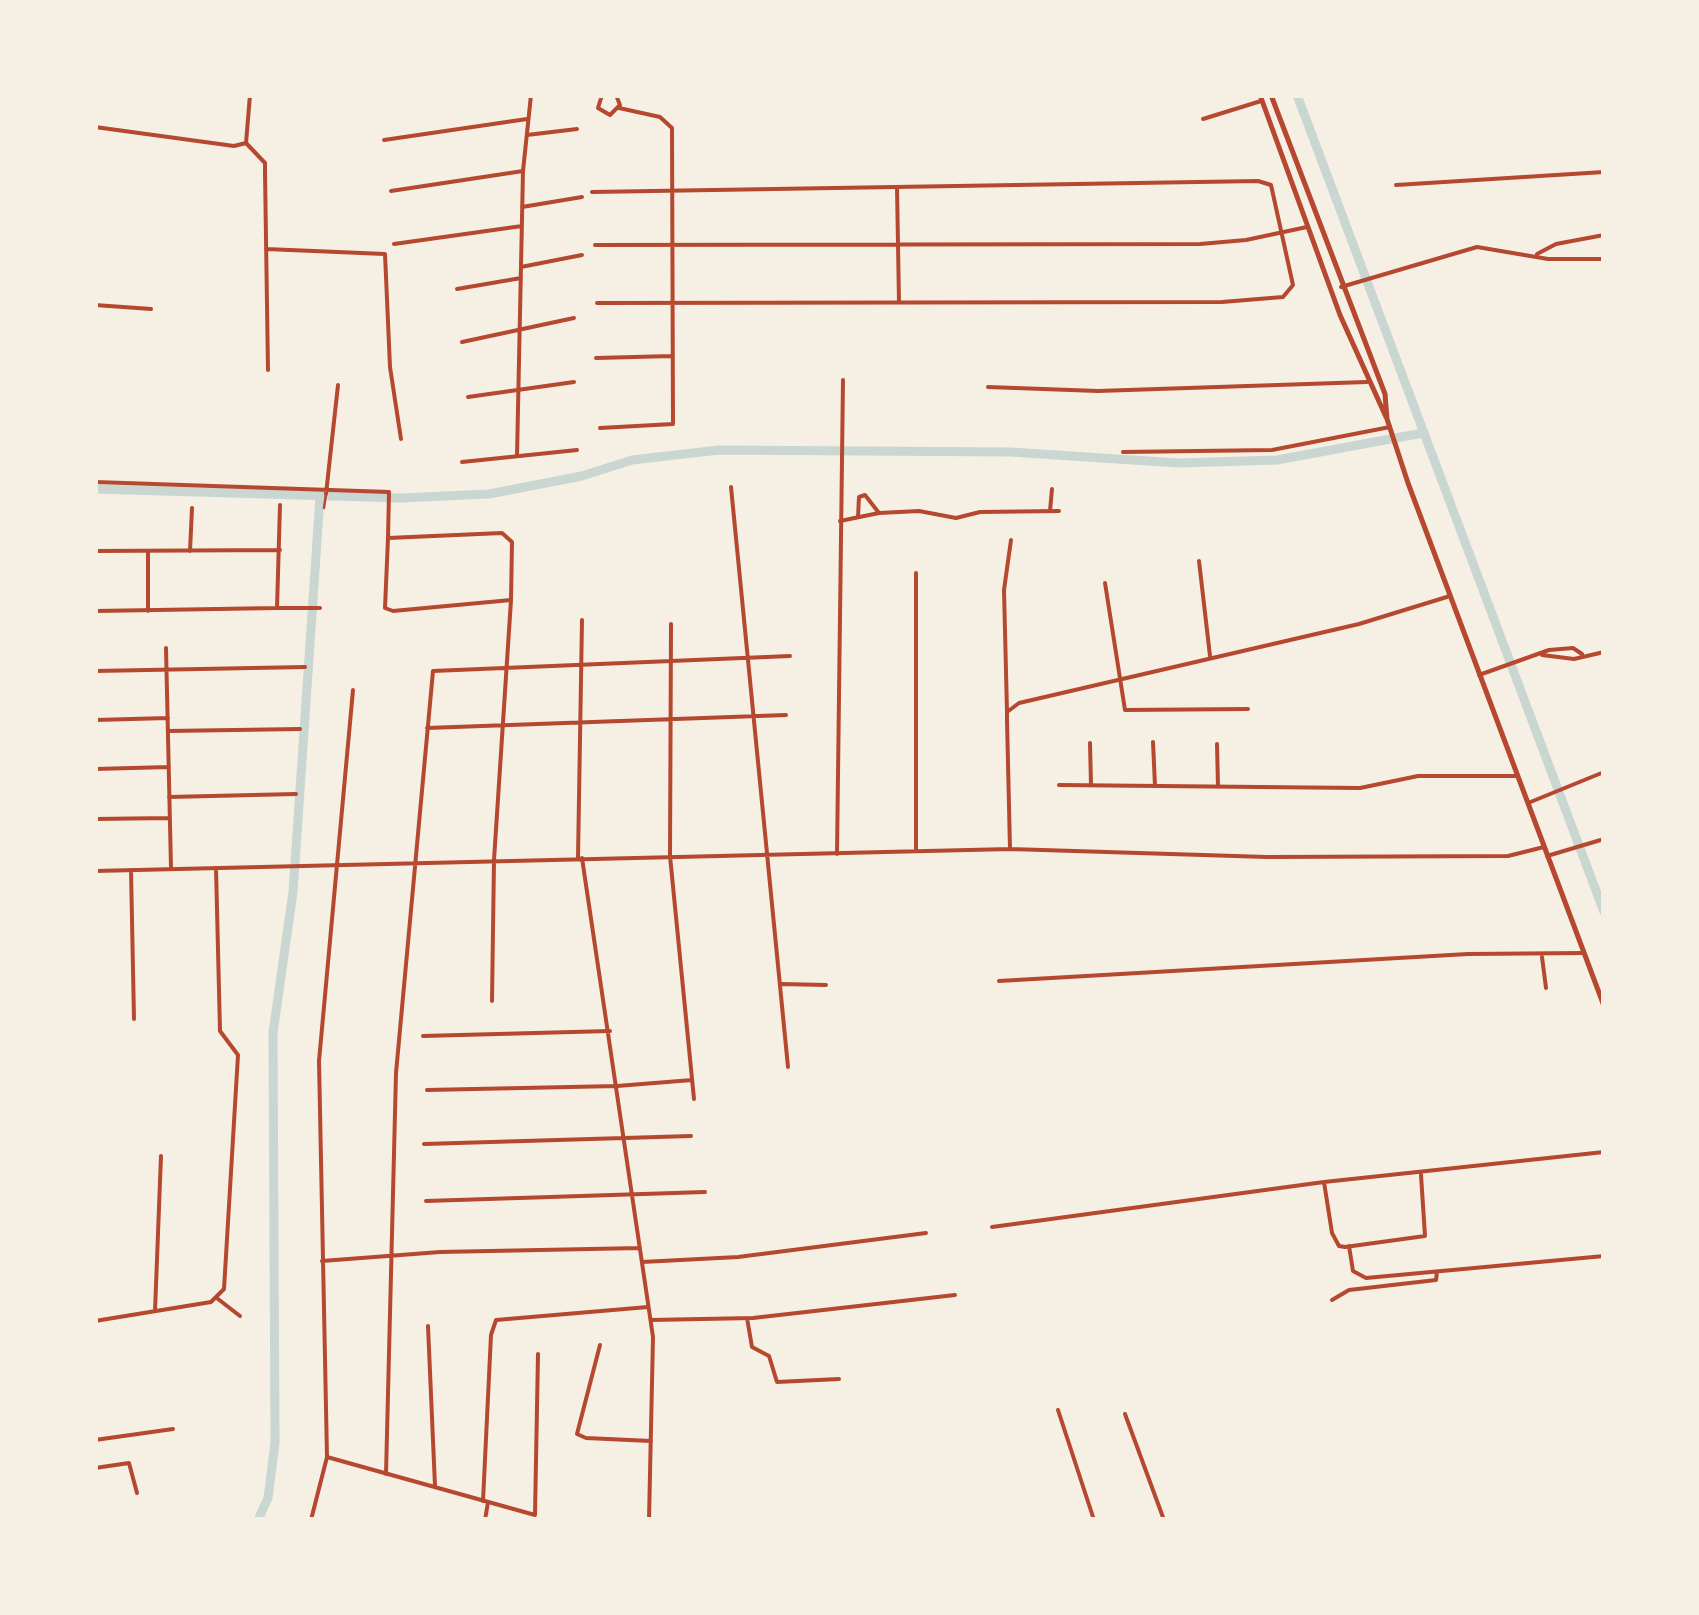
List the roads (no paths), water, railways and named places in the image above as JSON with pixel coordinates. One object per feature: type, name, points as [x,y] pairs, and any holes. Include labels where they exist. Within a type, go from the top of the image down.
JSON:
[{"type":"main road","points":[[1271,95],[1385,394],[1390,427]]},
{"type":"main road","points":[[1261,98],[1367,382],[1390,427],[1544,848],[1600,984],[1604,1006]]},
{"type":"street","points":[[250,95],[246,142],[264,163],[268,370]]},
{"type":"street","points":[[517,456],[523,171],[531,95]]},
{"type":"street","points":[[602,95],[597,103],[601,112],[610,115],[619,108]]},
{"type":"street","points":[[616,95],[619,108]]},
{"type":"street","points":[[1203,119],[1261,98]]},
{"type":"street","points":[[600,428],[673,424],[672,128],[660,117],[619,108]]},
{"type":"street","points":[[384,140],[528,119]]},
{"type":"street","points":[[95,127],[234,146],[246,142]]},
{"type":"street","points":[[527,135],[578,129]]},
{"type":"street","points":[[390,190],[523,171]]},
{"type":"street","points":[[1396,185],[1604,172]]},
{"type":"street","points":[[592,192],[1258,181],[1270,185],[1293,285],[1283,297],[1222,302],[596,302]]},
{"type":"street","points":[[898,187],[898,302]]},
{"type":"street","points":[[522,207],[582,197]]},
{"type":"street","points":[[394,244],[522,226]]},
{"type":"street","points":[[594,245],[1200,244],[1284,234],[1307,227]]},
{"type":"street","points":[[1537,254],[1556,244],[1604,234]]},
{"type":"street","points":[[1341,287],[1392,268],[1477,247],[1537,254],[1548,259],[1604,259]]},
{"type":"street","points":[[266,249],[385,254],[390,367],[401,440]]},
{"type":"street","points":[[521,267],[582,255]]},
{"type":"street","points":[[457,289],[521,278]]},
{"type":"street","points":[[95,305],[151,309]]},
{"type":"street","points":[[462,342],[574,318]]},
{"type":"street","points":[[596,358],[672,356]]},
{"type":"street","points":[[837,854],[843,380]]},
{"type":"street","points":[[468,398],[574,382]]},
{"type":"street","points":[[988,387],[1098,391],[1367,382]]},
{"type":"street","points":[[324,508],[338,385]]},
{"type":"street","points":[[1123,452],[1238,452],[1307,446],[1390,427]]},
{"type":"street","points":[[462,462],[577,450]]},
{"type":"street","points":[[95,482],[390,497],[385,608],[392,611],[511,600]]},
{"type":"street","points":[[731,488],[788,1066]]},
{"type":"street","points":[[1050,511],[1052,489]]},
{"type":"street","points":[[858,516],[859,498],[865,495],[879,512]]},
{"type":"street","points":[[277,608],[280,505]]},
{"type":"street","points":[[190,551],[192,508]]},
{"type":"street","points":[[840,522],[879,512],[919,511],[956,518],[980,512],[1059,511]]},
{"type":"street","points":[[388,538],[507,533],[512,548],[494,860],[492,1000]]},
{"type":"street","points":[[1010,850],[1004,590],[1011,540]]},
{"type":"street","points":[[95,551],[280,550]]},
{"type":"street","points":[[148,551],[148,611]]},
{"type":"street","points":[[1198,561],[1210,656]]},
{"type":"street","points":[[916,573],[916,851]]},
{"type":"street","points":[[1105,582],[1118,680],[1128,712],[1248,710]]},
{"type":"street","points":[[1007,712],[1019,703],[1359,624],[1450,596]]},
{"type":"street","points":[[95,611],[316,608]]},
{"type":"street","points":[[582,620],[580,858],[610,1031],[652,1320],[649,1520]]},
{"type":"street","points":[[671,624],[670,856],[694,1100]]},
{"type":"street","points":[[166,648],[171,869]]},
{"type":"street","points":[[1479,675],[1549,650],[1573,648],[1582,654]]},
{"type":"street","points":[[1542,655],[1551,660],[1604,652]]},
{"type":"street","points":[[386,1474],[396,1073],[432,671],[790,656]]},
{"type":"street","points":[[95,671],[305,668]]},
{"type":"street","points":[[311,1520],[327,1457],[319,1061],[354,690]]},
{"type":"street","points":[[427,728],[670,716],[786,715]]},
{"type":"street","points":[[95,720],[168,718]]},
{"type":"street","points":[[168,731],[300,729]]},
{"type":"street","points":[[1153,742],[1155,786]]},
{"type":"street","points":[[1090,743],[1091,786]]},
{"type":"street","points":[[1217,744],[1218,787]]},
{"type":"street","points":[[95,770],[169,768]]},
{"type":"street","points":[[1528,803],[1604,772]]},
{"type":"street","points":[[1060,785],[1360,788],[1418,776],[1517,776]]},
{"type":"street","points":[[169,797],[296,794]]},
{"type":"street","points":[[95,819],[170,818]]},
{"type":"street","points":[[1548,856],[1604,839]]},
{"type":"street","points":[[95,870],[1010,850],[1267,857],[1508,856],[1544,848]]},
{"type":"street","points":[[216,868],[220,1032],[238,1056],[225,1282],[218,1299]]},
{"type":"street","points":[[131,870],[134,1018]]},
{"type":"street","points":[[998,981],[1468,954],[1542,957],[1584,953]]},
{"type":"street","points":[[1542,957],[1546,988]]},
{"type":"street","points":[[782,984],[826,985]]},
{"type":"street","points":[[423,1036],[610,1031]]},
{"type":"street","points":[[428,1090],[617,1086],[692,1080]]},
{"type":"street","points":[[424,1144],[691,1136]]},
{"type":"street","points":[[992,1227],[1324,1182],[1604,1152]]},
{"type":"street","points":[[155,1311],[161,1156]]},
{"type":"street","points":[[1324,1182],[1335,1242],[1349,1246],[1425,1236],[1420,1173]]},
{"type":"street","points":[[426,1201],[705,1192]]},
{"type":"street","points":[[642,1262],[738,1258],[926,1232]]},
{"type":"street","points":[[1349,1246],[1352,1272],[1358,1277],[1604,1256]]},
{"type":"street","points":[[322,1261],[440,1252],[640,1248]]},
{"type":"street","points":[[1332,1300],[1349,1290],[1436,1280],[1437,1272]]},
{"type":"street","points":[[652,1320],[747,1318],[955,1295]]},
{"type":"street","points":[[95,1321],[218,1299],[240,1316]]},
{"type":"street","points":[[486,1520],[491,1335],[496,1320],[649,1307]]},
{"type":"street","points":[[747,1318],[752,1347],[769,1356],[778,1382],[839,1379]]},
{"type":"street","points":[[428,1326],[435,1487]]},
{"type":"street","points":[[600,1346],[578,1434],[586,1438],[651,1441]]},
{"type":"street","points":[[327,1457],[535,1514],[538,1354]]},
{"type":"street","points":[[1058,1410],[1094,1520]]},
{"type":"street","points":[[1125,1414],[1164,1520]]},
{"type":"street","points":[[95,1440],[173,1428]]},
{"type":"street","points":[[95,1468],[129,1463],[137,1493]]},
{"type":"waterway","points":[[1297,95],[1604,912]]},
{"type":"waterway","points":[[95,489],[401,498],[489,494],[582,476],[632,460],[719,450],[1010,452],[1179,463],[1277,460],[1423,433]]},
{"type":"waterway","points":[[258,1520],[268,1498],[275,1443],[273,1033],[293,892],[320,497]]}]
